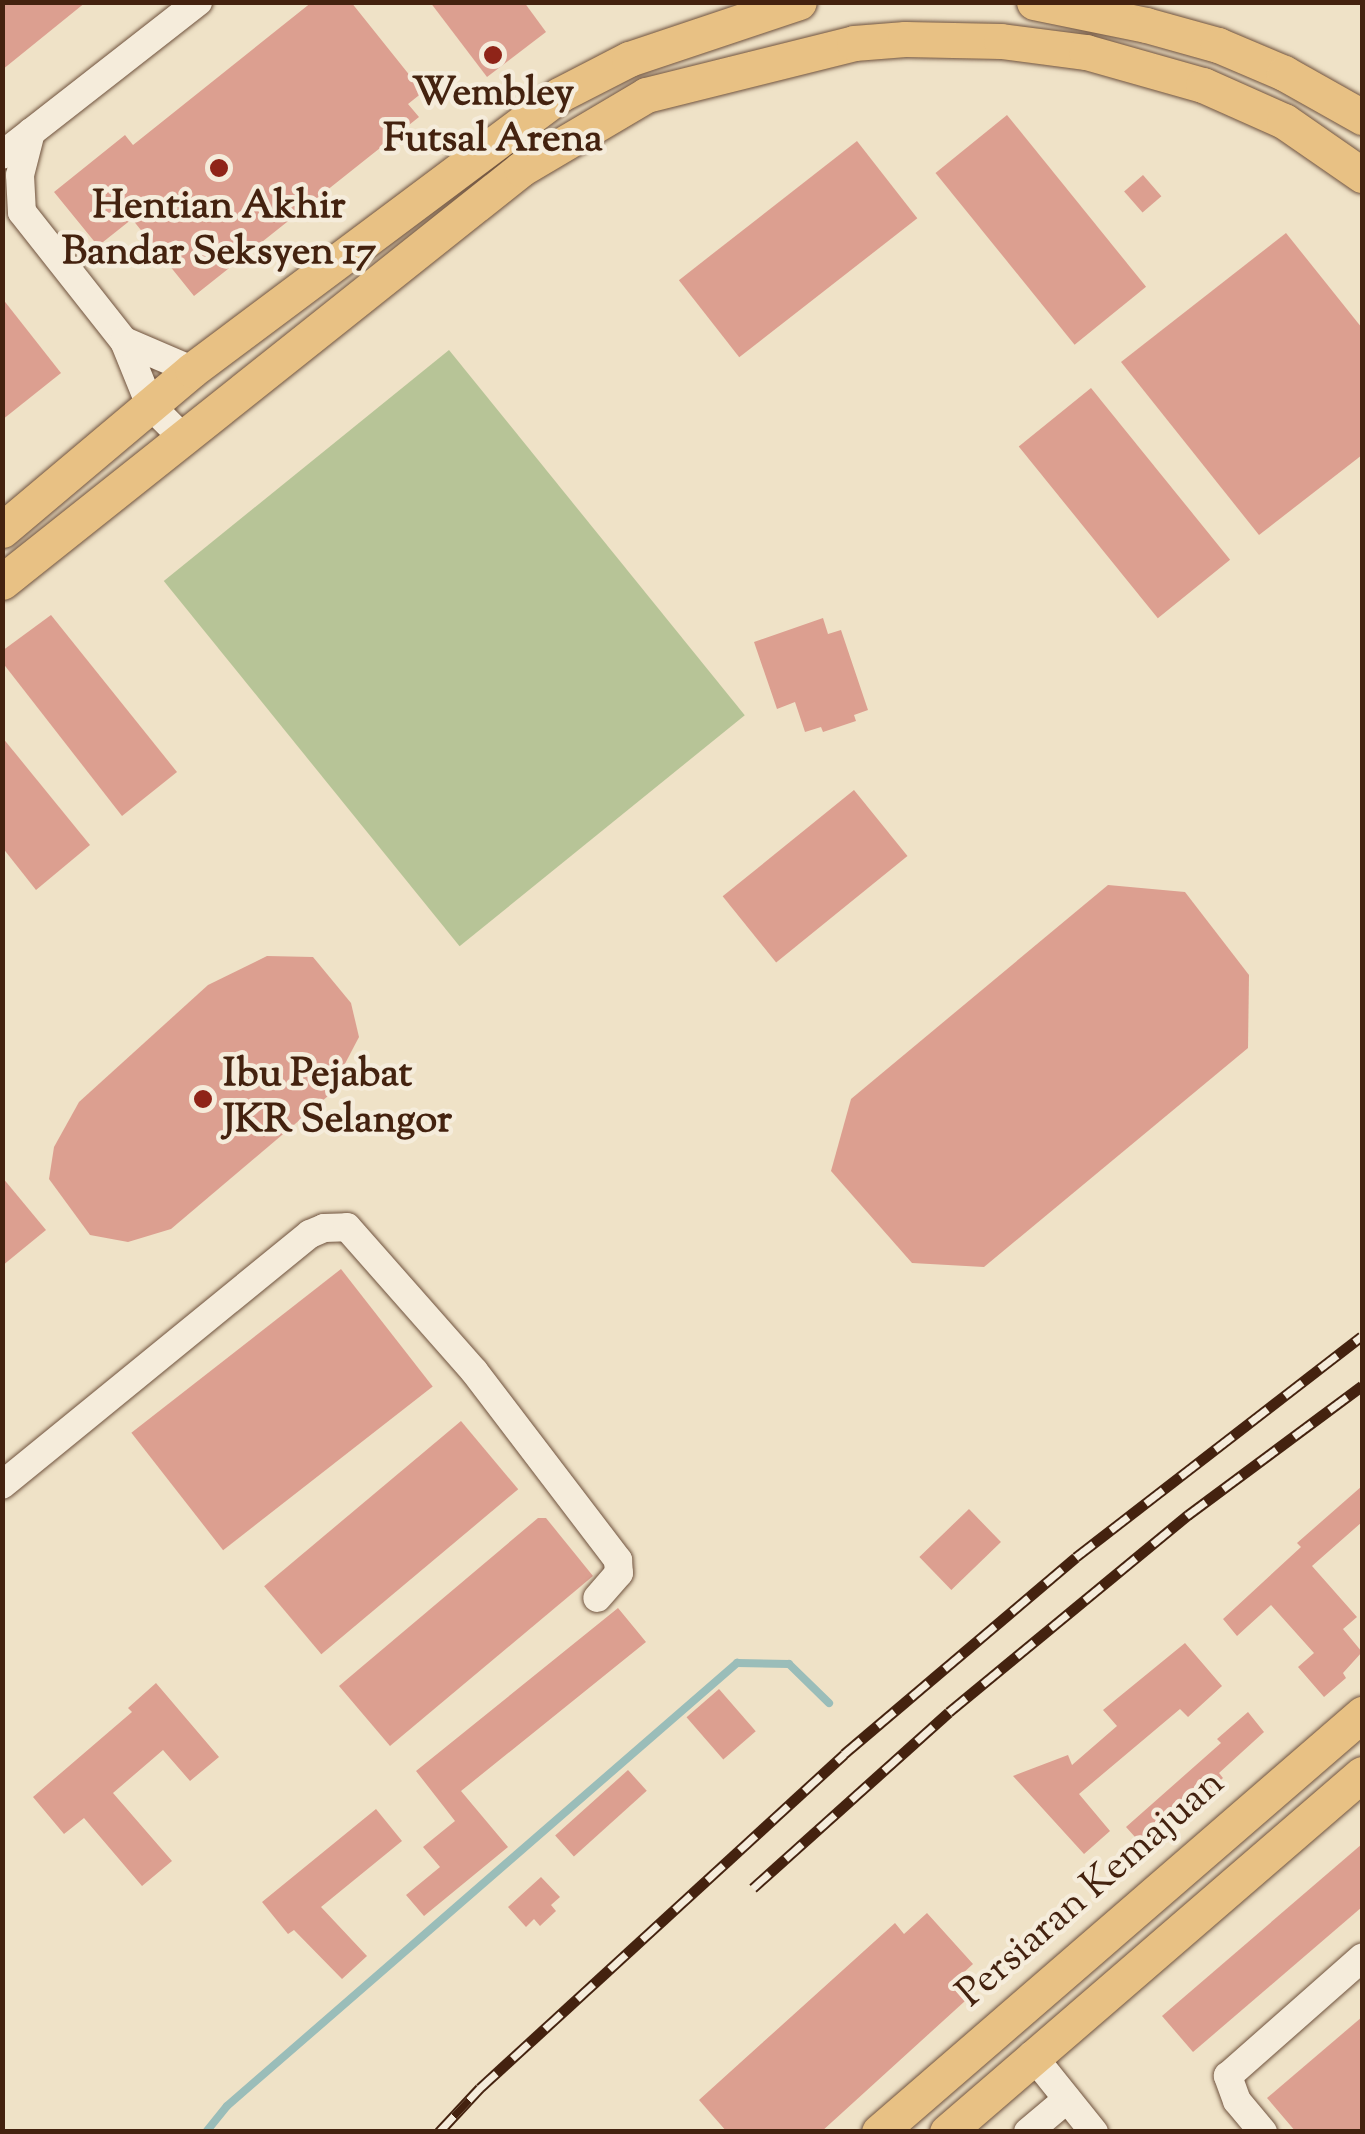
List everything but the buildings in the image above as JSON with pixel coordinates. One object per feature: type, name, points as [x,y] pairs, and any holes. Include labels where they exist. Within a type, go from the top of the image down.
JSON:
[{"type":"main road","points":[[1034,2],[1146,25],[1218,46],[1284,73],[1362,116]]},
{"type":"main road","points":[[2,530],[192,370],[559,96],[629,58],[730,15],[793,3],[827,34],[854,42]]},
{"type":"main road","points":[[2,582],[520,169],[646,95],[854,42],[906,38],[1001,42],[1086,52],[1203,85],[1284,121],[1362,175]]},
{"type":"main road","name":"Persiaran Kemajuan","points":[[878,2132],[1362,1714]]},
{"type":"main road","points":[[946,2132],[1362,1774]]},
{"type":"street","points":[[2,155],[198,2]]},
{"type":"street","points":[[31,132],[12,209],[124,341],[150,405],[184,438]]},
{"type":"street","points":[[124,341],[192,370]]},
{"type":"street","points":[[2,1485],[310,1234],[324,1228],[347,1227],[474,1371],[618,1560],[619,1573],[597,1598]]},
{"type":"street","points":[[1263,2132],[1237,2101],[1228,2076],[1362,1958]]},
{"type":"street","points":[[1032,2055],[1094,2132]]},
{"type":"street","points":[[1028,2132],[1067,2099]]},
{"type":"green space","points":[[449,350],[745,715],[460,946],[164,581]]},
{"type":"waterway","points":[[206,2132],[227,2106],[737,1663],[789,1664],[829,1703]]},
{"type":"railway","points":[[439,2132],[480,2088],[844,1754],[1076,1557],[1362,1336]]},
{"type":"railway","points":[[753,1888],[949,1712],[1188,1515],[1362,1386]]},
{"type":"place","name":"Wembley Futsal Arena","points":[[493,55]]},
{"type":"place","name":"Hentian Akhir Bandar Seksyen 17","points":[[219,168]]},
{"type":"place","name":"Ibu Pejabat JKR Selangor","points":[[203,1099]]}]
